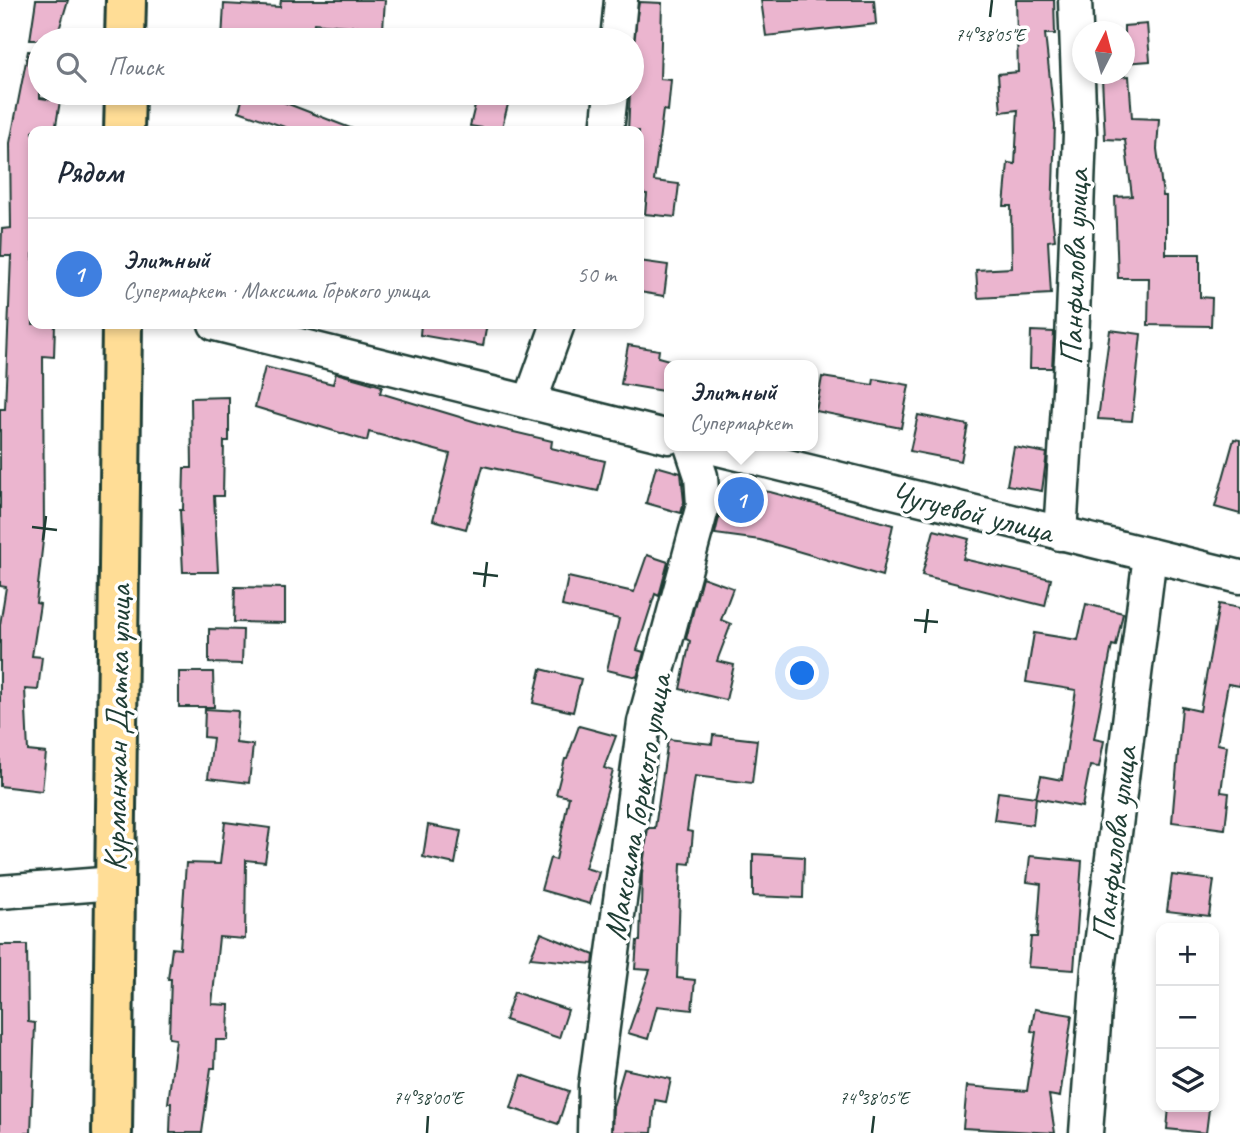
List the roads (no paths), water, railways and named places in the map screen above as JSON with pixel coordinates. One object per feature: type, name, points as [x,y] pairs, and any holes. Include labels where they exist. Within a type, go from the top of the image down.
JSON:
[{"type":"main road","points":[[125,28],[126,0]]},
{"type":"main road","points":[[124,126],[125,105]]},
{"type":"main road","name":"Курманжан Датка улица","points":[[112,1133],[122,329]]},
{"type":"street","points":[[618,28],[621,0]]},
{"type":"street","name":"Панфилова улица","points":[[1060,534],[1072,342],[1080,133],[1075,0]]},
{"type":"street","points":[[608,126],[610,105]]},
{"type":"street","points":[[235,329],[664,436]]},
{"type":"street","points":[[530,402],[556,329]]},
{"type":"street","name":"Максима Горького улица","points":[[594,1133],[594,1086],[644,722],[703,505],[701,476],[693,451]]},
{"type":"street","name":"Чугуевой улица","points":[[726,451],[1240,577]]},
{"type":"street","name":"Панфилова улица","points":[[1086,1133],[1098,969],[1150,555]]},
{"type":"street","points":[[0,892],[115,883]]},
{"type":"place","name":"Элитный","points":[[741,500]]}]
